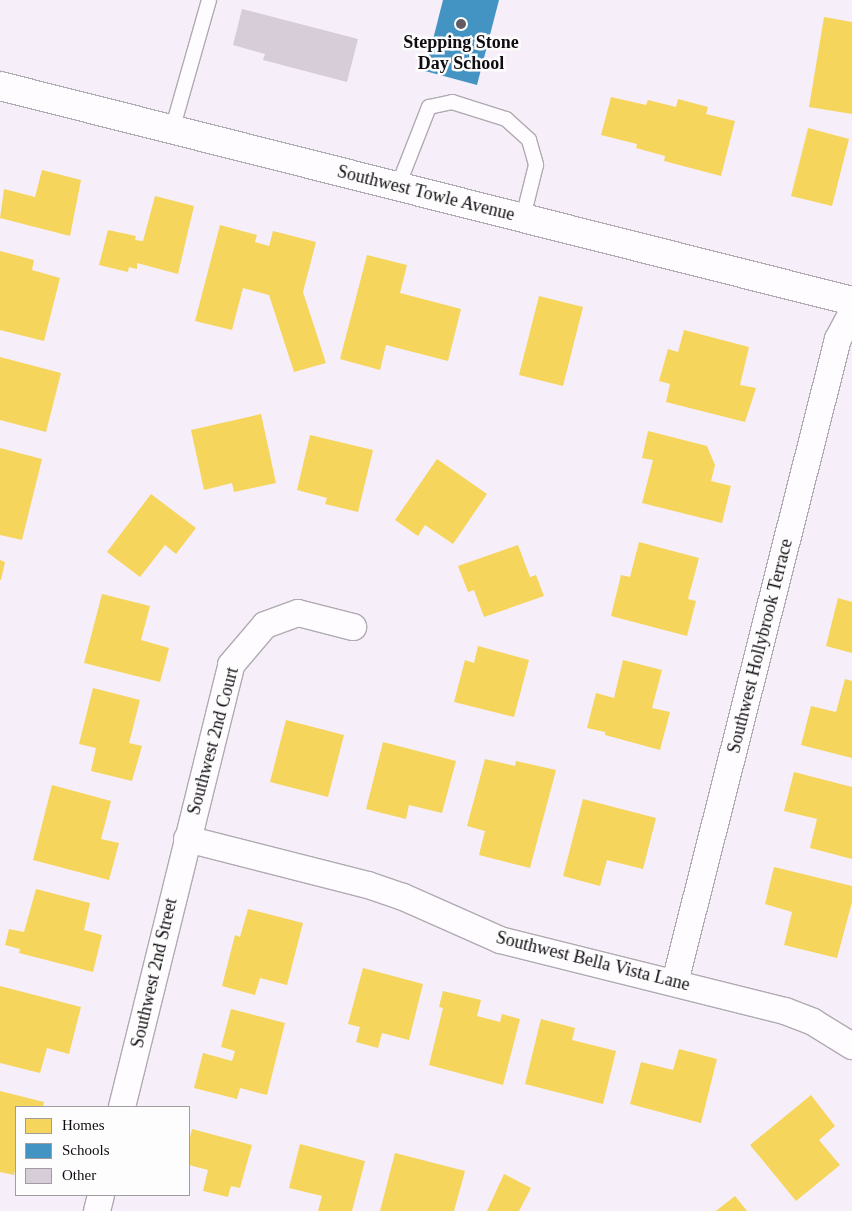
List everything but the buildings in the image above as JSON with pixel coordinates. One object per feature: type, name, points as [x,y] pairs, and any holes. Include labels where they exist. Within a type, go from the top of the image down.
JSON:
[{"type":"street","name":"Southwest Towle Avenue","points":[[0,86],[852,301]]},
{"type":"street","name":"Southwest Hollybrook Terrace","points":[[675,982],[838,339],[852,313]]},
{"type":"street","name":"Southwest 2nd Court","points":[[187,839],[231,665],[265,625],[298,613],[353,627]]},
{"type":"street","name":"Southwest Bella Vista Lane","points":[[187,839],[402,896],[500,940],[675,982],[785,1011],[820,1025],[852,1046]]},
{"type":"street","name":"Southwest 2nd Street","points":[[122,1106],[187,839]]},
{"type":"street","points":[[98,1211],[101,1196]]},
{"type":"lane","points":[[172,130],[209,0]]},
{"type":"lane","points":[[398,186],[429,107],[452,102],[506,119],[529,140],[536,165],[523,217]]},
{"type":"place","name":"Stepping Stone Day School","points":[[461,24]]}]
